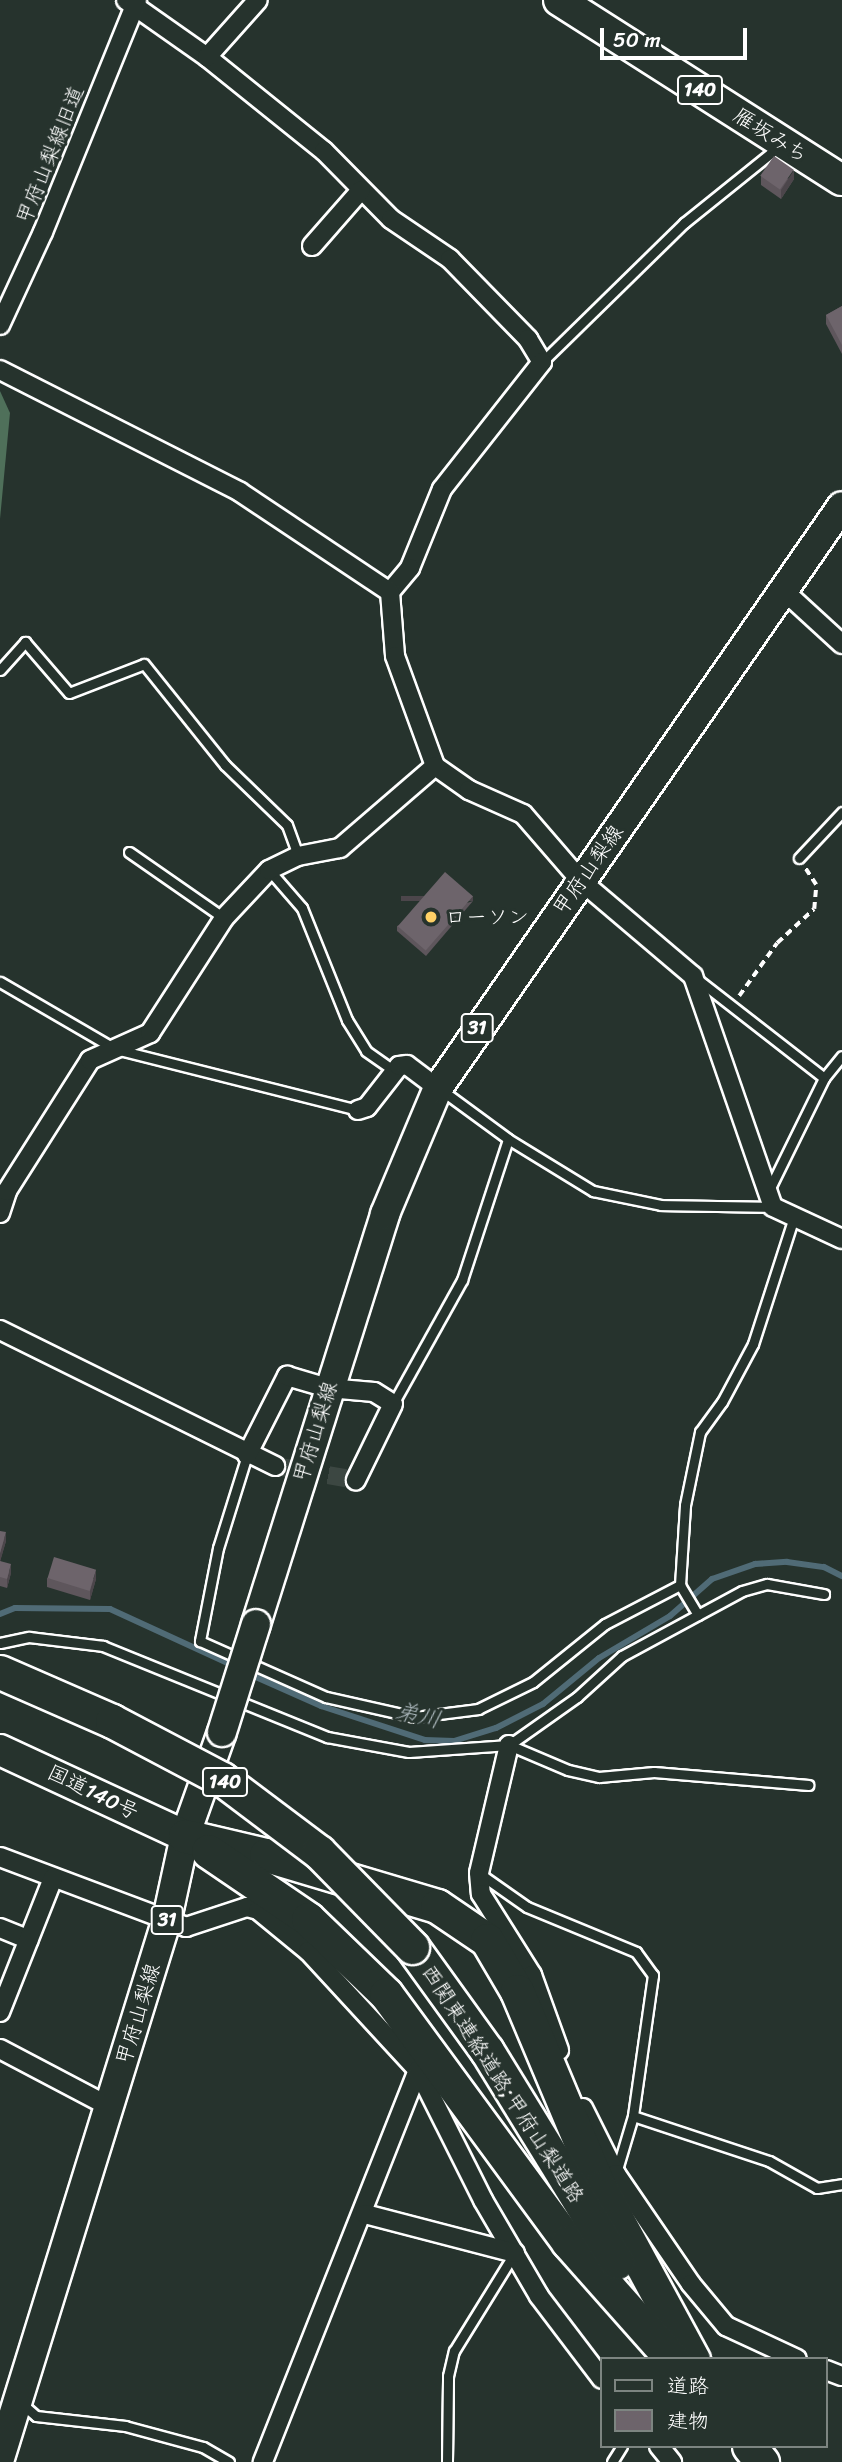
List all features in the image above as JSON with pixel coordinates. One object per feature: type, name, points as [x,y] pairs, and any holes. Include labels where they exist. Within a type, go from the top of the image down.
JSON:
[{"type":"highway","name":"雁坂みち","points":[[559,0],[842,180]]},
{"type":"highway","name":"西関東連絡道路;甲府山梨道路","points":[[0,1672],[112,1721],[222,1779],[319,1852],[412,1947],[487,2051],[627,2278],[683,2357]]},
{"type":"highway","name":"国道140号","points":[[0,1750],[185,1836]]},
{"type":"highway","points":[[185,1836],[270,1891],[354,1960],[386,1994],[568,2242],[670,2357]]},
{"type":"highway","points":[[185,1836],[265,1855],[438,1906],[487,1940],[517,1991],[600,2188],[692,2357]]},
{"type":"highway","points":[[751,2448],[762,2462]]},
{"type":"main road","name":"甲府山梨線","points":[[0,2458],[10,2396],[110,2107],[167,1919],[185,1836],[222,1732],[328,1388],[384,1214],[438,1088],[842,506]]},
{"type":"street","points":[[207,57],[258,0]]},
{"type":"street","points":[[132,3],[207,57],[324,150],[391,219],[450,259],[527,339],[542,362],[442,489],[410,568],[390,592],[395,656],[435,766],[469,790],[523,814],[581,881],[693,976],[771,1199],[794,1217],[842,1239]]},
{"type":"street","name":"甲府山梨線旧道","points":[[0,325],[43,232],[132,3]]},
{"type":"street","points":[[312,246],[361,190]]},
{"type":"street","points":[[0,370],[240,492],[390,592]]},
{"type":"street","points":[[783,590],[842,644]]},
{"type":"street","points":[[0,1213],[7,1191],[90,1060],[150,1033],[224,918],[269,870],[298,856],[340,848],[435,766]]},
{"type":"street","points":[[358,1110],[367,1107],[395,1071],[407,1065],[438,1088]]},
{"type":"street","points":[[0,1330],[247,1455],[275,1466]]},
{"type":"street","points":[[247,1455],[287,1376],[328,1388],[374,1392],[393,1404],[356,1480]]},
{"type":"street","points":[[509,1745],[479,1873],[486,1909],[513,1940],[532,1975],[559,2050],[616,2174],[691,2284],[726,2326],[793,2357]]},
{"type":"street","points":[[0,1857],[186,1927],[247,1907],[258,1910],[308,1951],[418,2070],[539,2296],[600,2376]]},
{"type":"street","points":[[0,2012],[53,1878]]},
{"type":"street","points":[[0,1928],[29,1940]]},
{"type":"street","points":[[0,2049],[110,2107]]},
{"type":"street","points":[[263,2462],[365,2214],[418,2070]]},
{"type":"street","points":[[365,2214],[515,2253]]},
{"type":"street","points":[[661,2448],[672,2462]]},
{"type":"lane","points":[[542,362],[684,223],[771,153],[779,139]]},
{"type":"lane","points":[[0,670],[25,642],[69,693],[144,663],[225,765],[287,825],[298,856]]},
{"type":"lane","points":[[799,858],[842,812]]},
{"type":"lane","points":[[129,852],[224,918]]},
{"type":"lane","points":[[269,870],[302,908],[346,1020],[366,1051],[395,1071]]},
{"type":"lane","points":[[693,976],[824,1078]]},
{"type":"lane","points":[[0,982],[115,1049],[358,1110]]},
{"type":"lane","points":[[438,1088],[508,1139],[593,1191],[661,1205],[771,1199],[824,1078],[842,1056]]},
{"type":"lane","points":[[393,1404],[463,1280],[508,1139]]},
{"type":"lane","points":[[698,1615],[680,1585],[685,1505],[700,1432],[722,1402],[752,1345],[794,1217]]},
{"type":"lane","points":[[247,1455],[218,1548],[200,1641],[326,1697],[415,1717],[478,1709],[533,1682],[605,1624],[680,1585]]},
{"type":"lane","points":[[0,1643],[29,1637],[103,1646],[327,1737],[431,1754],[509,1745],[577,1697],[622,1656],[742,1591],[767,1584],[824,1594]]},
{"type":"lane","points":[[509,1745],[568,1770],[599,1777],[654,1772],[808,1785]]},
{"type":"lane","points":[[479,1873],[527,1907],[636,1952],[647,1962],[653,1975],[653,1997],[633,2116],[616,2174]]},
{"type":"lane","points":[[633,2116],[769,2161],[817,2188],[842,2184]]},
{"type":"lane","points":[[447,2462],[447,2376],[454,2351],[515,2253]]},
{"type":"lane","points":[[10,2396],[36,2416],[125,2426],[203,2447],[229,2462]]},
{"type":"path","points":[[732,1006],[777,943],[814,909],[816,885],[799,858]]},
{"type":"green space","points":[[0,391],[10,413],[0,519]]},
{"type":"building","points":[[774,156],[794,170],[780,189],[760,176]]},
{"type":"building","points":[[842,306],[842,345],[826,315]]},
{"type":"building","points":[[445,872],[473,896],[426,951],[398,926]]},
{"type":"building","points":[[0,1531],[6,1532],[0,1553]]},
{"type":"building","points":[[54,1557],[96,1570],[90,1591],[48,1578]]},
{"type":"building","points":[[0,1561],[11,1564],[7,1579],[0,1577]]},
{"type":"waterway","name":"弟川","points":[[249,1674],[321,1706],[425,1740],[454,1741],[496,1728],[543,1704],[599,1658],[670,1616],[712,1579],[755,1564],[787,1562],[824,1567],[842,1576]]},
{"type":"waterway","name":"弟川","points":[[0,1614],[15,1608],[110,1609],[236,1667]]},
{"type":"tunnel","points":[[275,1466],[356,1480]]},
{"type":"place","name":"ローソン","points":[[431,917]]}]
